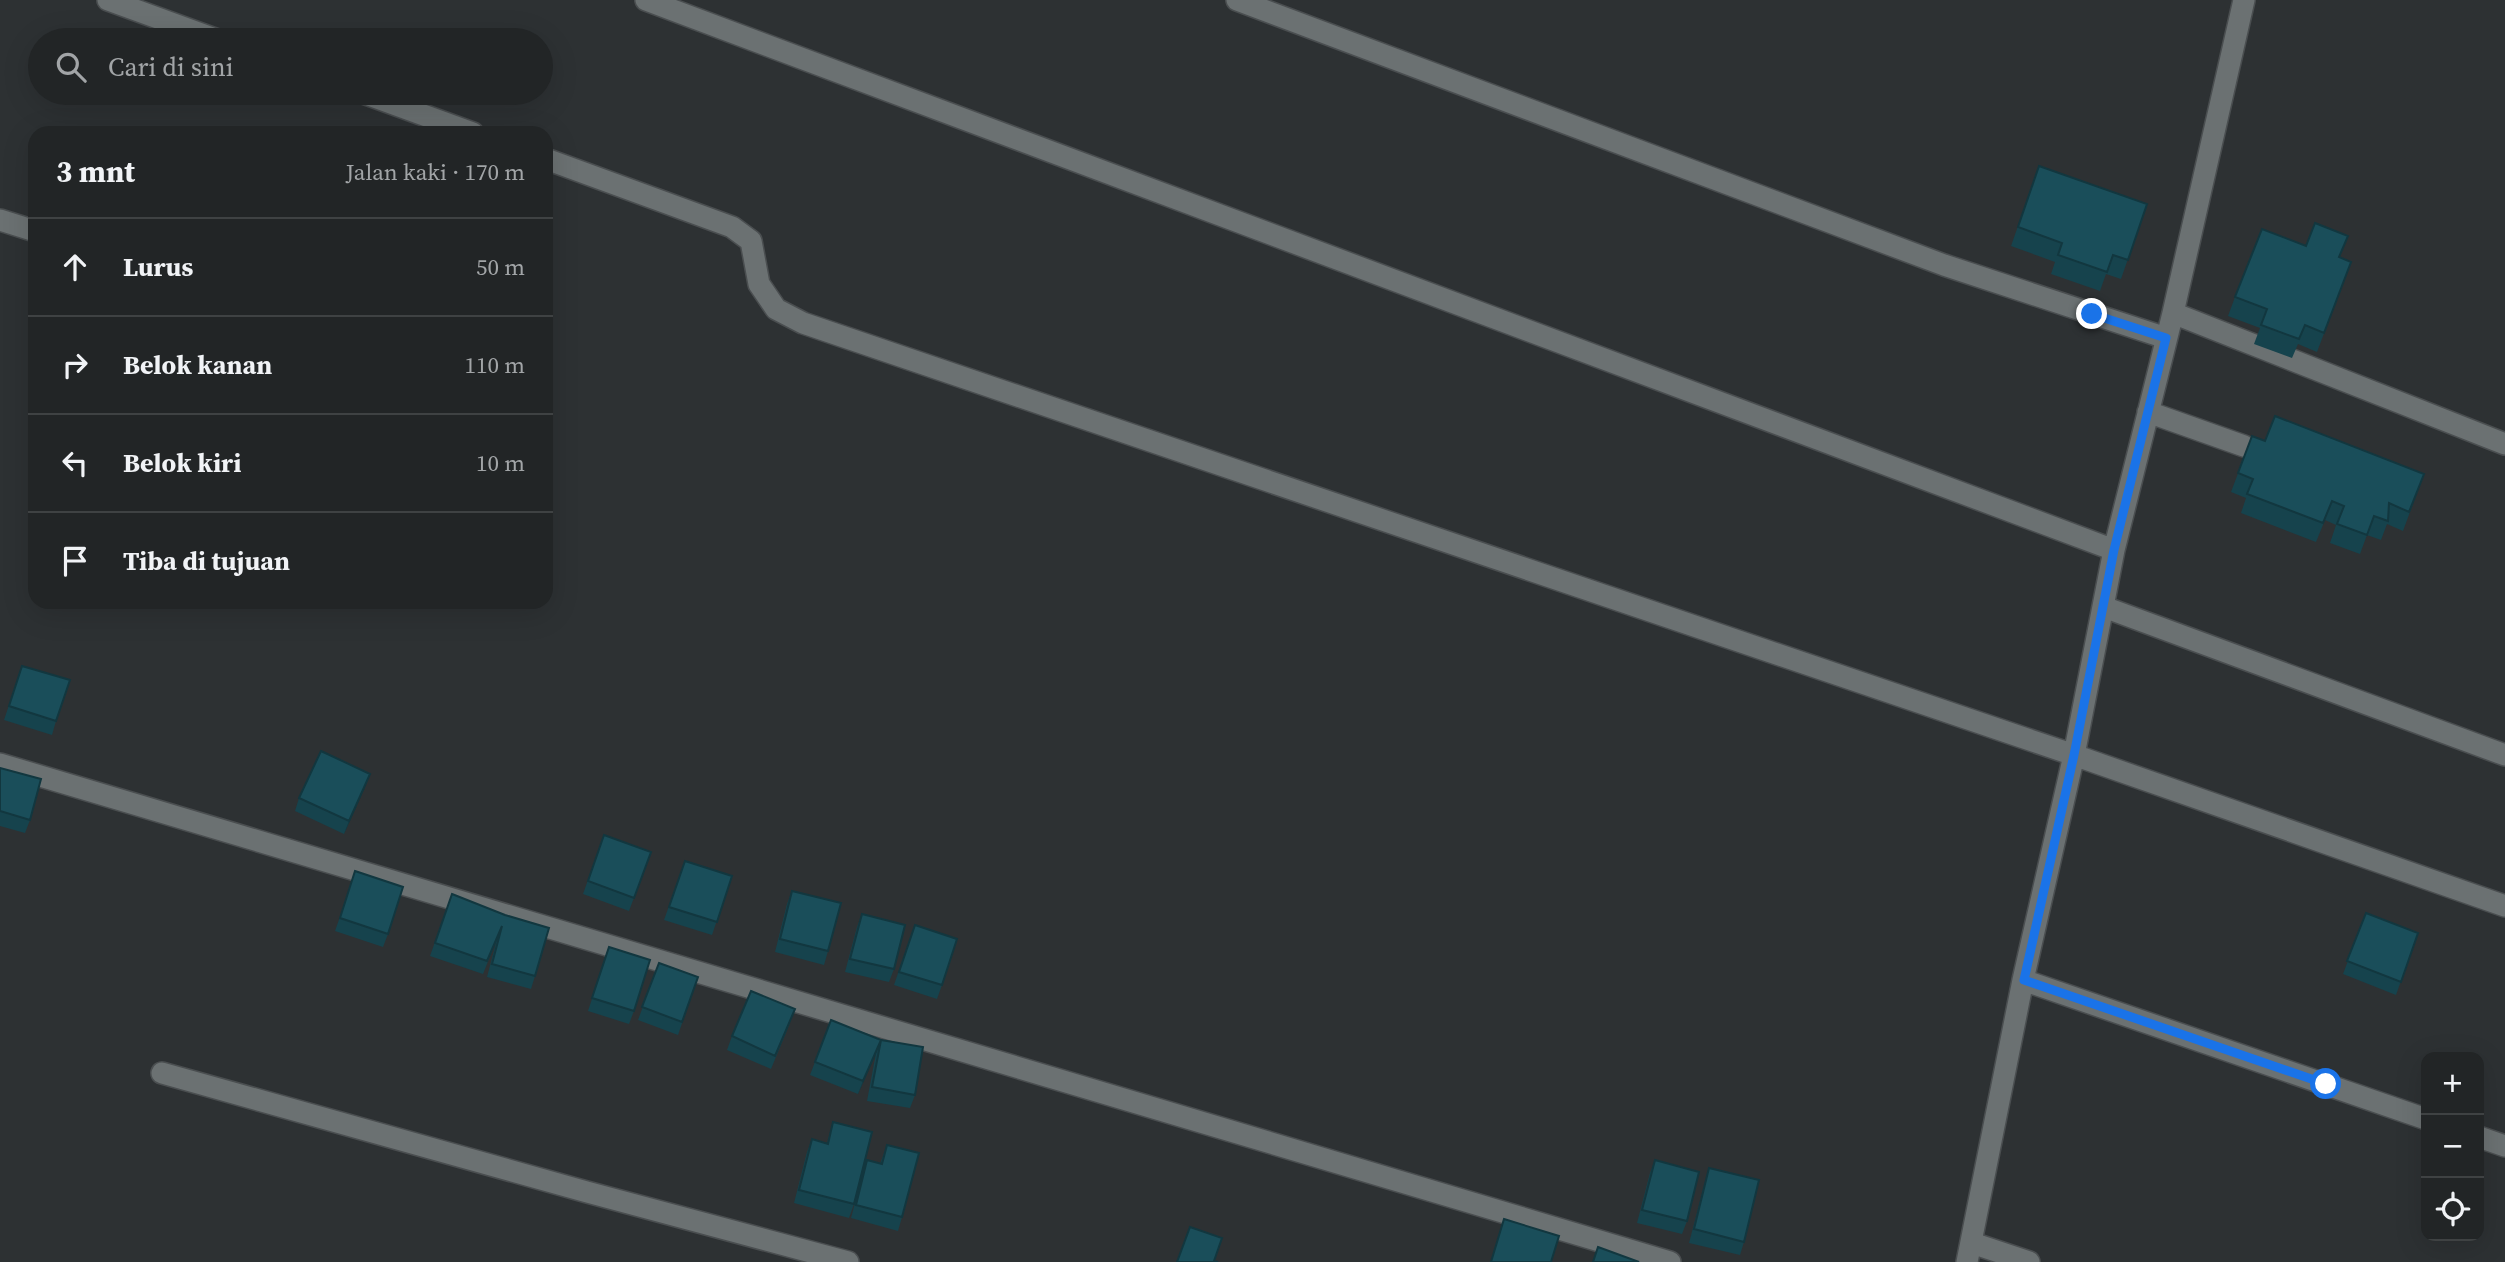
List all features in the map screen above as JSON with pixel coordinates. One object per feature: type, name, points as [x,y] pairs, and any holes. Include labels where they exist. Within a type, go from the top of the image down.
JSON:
[{"type":"street","points":[[108,0],[185,28]]},
{"type":"street","points":[[646,0],[2114,550]]},
{"type":"street","points":[[1237,0],[1944,265],[2166,338]]},
{"type":"street","points":[[2029,1262],[1970,1253],[2114,550],[2244,0]]},
{"type":"street","points":[[396,105],[454,126]]},
{"type":"street","points":[[553,162],[732,227],[751,241],[759,284],[776,309],[803,323],[2074,755],[2505,906]]},
{"type":"street","points":[[0,220],[28,229]]},
{"type":"street","points":[[2172,313],[2505,444]]},
{"type":"street","points":[[2148,412],[2244,446]]},
{"type":"street","points":[[2104,607],[2505,755]]},
{"type":"street","points":[[0,764],[1670,1262]]},
{"type":"street","points":[[2024,980],[2421,1117]]},
{"type":"street","points":[[162,1073],[848,1262]]},
{"type":"street","points":[[2484,1139],[2505,1146]]},
{"type":"building","points":[[2039,166],[2147,204],[2128,260],[2113,255],[2107,272],[2058,255],[2062,243],[2018,227]]},
{"type":"building","points":[[2315,223],[2348,236],[2339,257],[2351,262],[2324,333],[2305,325],[2299,339],[2261,325],[2267,309],[2235,297],[2262,229],[2306,246]]},
{"type":"building","points":[[2275,416],[2424,474],[2409,512],[2389,503],[2388,521],[2374,516],[2367,535],[2337,524],[2344,506],[2332,501],[2323,523],[2247,494],[2253,479],[2238,473],[2252,436],[2265,441]]},
{"type":"building","points":[[22,666],[70,680],[56,721],[9,706]]},
{"type":"building","points":[[321,751],[370,774],[349,821],[299,798]]},
{"type":"building","points":[[0,768],[41,779],[30,820],[0,811]]},
{"type":"building","points":[[604,835],[651,852],[634,898],[588,881]]},
{"type":"building","points":[[685,861],[732,876],[717,922],[669,907]]},
{"type":"building","points":[[355,871],[403,887],[388,934],[340,918]]},
{"type":"building","points":[[792,891],[841,903],[828,951],[780,939]]},
{"type":"building","points":[[452,894],[505,915],[549,928],[535,976],[492,964],[502,926],[487,961],[435,943]]},
{"type":"building","points":[[2366,913],[2418,933],[2401,982],[2347,961]]},
{"type":"building","points":[[862,914],[905,925],[894,969],[850,959]]},
{"type":"building","points":[[915,925],[957,939],[942,985],[899,972]]},
{"type":"building","points":[[609,947],[650,960],[634,1011],[592,998]]},
{"type":"building","points":[[659,963],[698,977],[682,1022],[642,1007]]},
{"type":"building","points":[[751,991],[795,1009],[775,1056],[732,1036]]},
{"type":"building","points":[[831,1020],[881,1040],[863,1081],[815,1062]]},
{"type":"building","points":[[881,1040],[923,1047],[915,1095],[872,1087]]},
{"type":"building","points":[[833,1122],[872,1132],[854,1204],[799,1190],[812,1139],[828,1144]]},
{"type":"building","points":[[887,1145],[919,1153],[902,1217],[856,1205],[867,1160],[882,1164]]},
{"type":"building","points":[[1655,1160],[1699,1172],[1687,1221],[1642,1210]]},
{"type":"building","points":[[1709,1168],[1759,1180],[1744,1242],[1694,1229]]},
{"type":"building","points":[[1504,1219],[1559,1236],[1551,1262],[1491,1262]]},
{"type":"building","points":[[1190,1227],[1222,1238],[1214,1261],[1218,1262],[1177,1262]]},
{"type":"building","points":[[1598,1247],[1639,1262],[1593,1262]]},
{"type":"route","points":[[2092,314],[2166,338],[2114,550],[2074,755],[2024,980],[2326,1084]]}]
